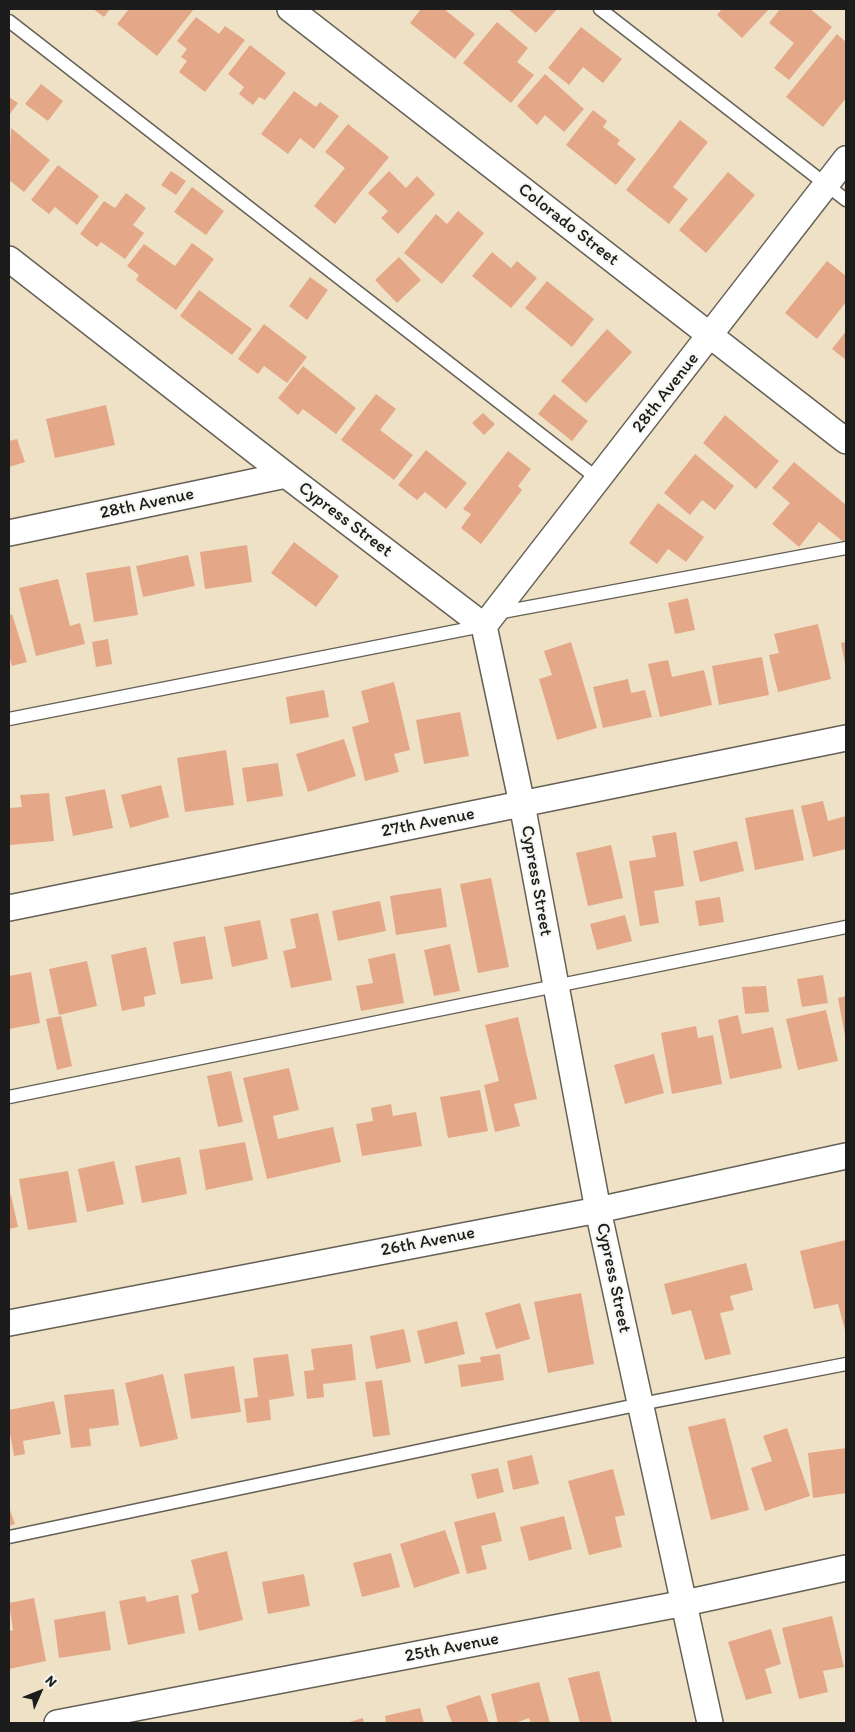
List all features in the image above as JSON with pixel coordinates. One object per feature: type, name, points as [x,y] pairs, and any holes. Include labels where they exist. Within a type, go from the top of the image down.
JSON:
[{"type":"street","name":"Colorado Street","points":[[290,9],[846,441]]},
{"type":"street","name":"28th Avenue","points":[[490,620],[846,159]]},
{"type":"street","name":"Cypress Street","points":[[11,266],[286,475],[490,620],[554,985],[598,1210],[710,1723]]},
{"type":"street","name":"28th Avenue","points":[[9,533],[286,475]]},
{"type":"street","name":"27th Avenue","points":[[9,908],[846,738]]},
{"type":"street","name":"26th Avenue","points":[[9,1323],[598,1210],[846,1156]]},
{"type":"street","name":"25th Avenue","points":[[57,1723],[685,1603],[846,1568]]},
{"type":"lane","points":[[600,9],[846,200]]},
{"type":"lane","points":[[9,21],[598,479]]},
{"type":"lane","points":[[9,719],[846,548]]},
{"type":"lane","points":[[9,1097],[846,927]]},
{"type":"lane","points":[[9,1537],[641,1404],[846,1364]]},
{"type":"building","points":[[93,9],[110,9],[104,17]]},
{"type":"building","points":[[129,9],[194,9],[157,56],[117,24]]},
{"type":"building","points":[[421,9],[444,9],[475,34],[455,59],[410,23]]},
{"type":"building","points":[[508,9],[557,9],[536,33]]},
{"type":"building","points":[[722,9],[769,9],[742,38],[717,15]]},
{"type":"building","points":[[780,9],[810,9],[832,27],[789,80],[774,68],[794,43],[769,23]]},
{"type":"building","points":[[196,17],[219,34],[225,26],[245,40],[205,92],[179,72],[187,61],[181,57],[187,49],[177,41]]},
{"type":"building","points":[[497,22],[528,48],[517,62],[534,75],[511,103],[463,63]]},
{"type":"building","points":[[581,27],[622,59],[603,83],[583,67],[569,85],[548,68]]},
{"type":"building","points":[[837,34],[846,42],[846,98],[823,127],[786,97]]},
{"type":"building","points":[[250,45],[286,73],[265,100],[259,97],[253,105],[239,94],[244,87],[228,74]]},
{"type":"building","points":[[545,74],[584,109],[564,132],[545,115],[537,125],[517,106]]},
{"type":"building","points":[[41,84],[63,101],[48,121],[25,104]]},
{"type":"building","points":[[294,91],[316,107],[320,102],[339,116],[314,149],[300,138],[288,154],[261,134]]},
{"type":"building","points":[[9,97],[18,103],[9,115]]},
{"type":"building","points":[[593,110],[607,121],[603,127],[620,140],[617,144],[636,159],[616,185],[566,145]]},
{"type":"building","points":[[680,120],[708,142],[673,187],[688,199],[669,224],[626,190]]},
{"type":"building","points":[[348,124],[389,157],[335,224],[314,206],[345,168],[325,152]]},
{"type":"building","points":[[11,128],[50,160],[24,192],[9,180]]},
{"type":"building","points":[[58,165],[99,196],[77,225],[55,207],[49,214],[31,200]]},
{"type":"building","points":[[171,171],[186,181],[176,195],[161,185]]},
{"type":"building","points":[[389,171],[406,188],[417,176],[435,194],[398,234],[381,218],[388,211],[368,193]]},
{"type":"building","points":[[728,172],[755,195],[706,253],[679,230]]},
{"type":"building","points":[[192,187],[224,211],[206,235],[174,212]]},
{"type":"building","points":[[126,193],[146,208],[133,225],[144,233],[125,259],[101,242],[97,247],[80,234],[104,201],[115,208]]},
{"type":"building","points":[[458,211],[484,233],[442,284],[404,253],[436,214],[447,224]]},
{"type":"building","points":[[192,243],[214,259],[176,310],[136,280],[139,275],[127,266],[144,244],[175,266]]},
{"type":"building","points":[[492,252],[511,268],[517,261],[537,278],[511,308],[472,276]]},
{"type":"building","points":[[399,257],[421,280],[397,303],[375,280]]},
{"type":"building","points":[[827,261],[846,276],[846,302],[817,339],[785,313]]},
{"type":"building","points":[[310,277],[328,290],[307,320],[289,306]]},
{"type":"building","points":[[547,281],[594,319],[572,347],[525,308]]},
{"type":"building","points":[[199,290],[252,329],[232,355],[180,316]]},
{"type":"building","points":[[264,324],[307,357],[287,383],[264,366],[258,374],[238,359]]},
{"type":"building","points":[[607,329],[632,352],[586,403],[561,381]]},
{"type":"building","points":[[846,331],[846,360],[832,349]]},
{"type":"building","points":[[303,366],[356,408],[336,434],[303,409],[298,415],[278,398]]},
{"type":"building","points":[[376,394],[396,409],[380,430],[413,455],[394,480],[341,440]]},
{"type":"building","points":[[554,394],[588,421],[572,441],[538,414]]},
{"type":"building","points":[[106,405],[115,445],[55,458],[46,419]]},
{"type":"building","points":[[483,413],[495,424],[484,435],[472,423]]},
{"type":"building","points":[[725,415],[779,461],[756,489],[703,443]]},
{"type":"building","points":[[17,439],[25,462],[9,467],[9,441]]},
{"type":"building","points":[[426,450],[467,483],[446,509],[425,492],[417,500],[398,485]]},
{"type":"building","points":[[508,451],[531,469],[518,486],[522,490],[481,544],[461,528],[471,514],[463,509]]},
{"type":"building","points":[[695,454],[734,486],[715,510],[702,500],[690,515],[664,493]]},
{"type":"building","points":[[794,462],[846,505],[846,544],[819,522],[799,547],[772,524],[790,503],[772,488]]},
{"type":"building","points":[[658,503],[704,537],[686,562],[668,549],[657,564],[629,543]]},
{"type":"building","points":[[294,542],[339,576],[316,607],[271,573]]},
{"type":"building","points":[[247,545],[252,582],[205,589],[200,552]]},
{"type":"building","points":[[188,555],[195,586],[143,597],[136,566]]},
{"type":"building","points":[[130,566],[138,615],[94,622],[86,573]]},
{"type":"building","points":[[58,579],[70,626],[80,623],[85,644],[36,656],[19,588]]},
{"type":"building","points":[[688,598],[695,630],[675,634],[668,603]]},
{"type":"building","points":[[12,614],[27,662],[12,666],[9,655],[9,616]]},
{"type":"building","points":[[818,624],[831,679],[778,692],[769,655],[779,653],[774,634]]},
{"type":"building","points":[[108,639],[112,664],[96,667],[92,642]]},
{"type":"building","points":[[571,642],[597,728],[557,740],[539,679],[552,675],[544,651]]},
{"type":"building","points":[[846,642],[846,664],[845,664],[841,643]]},
{"type":"building","points":[[762,657],[769,695],[719,705],[712,666]]},
{"type":"building","points":[[668,660],[672,677],[704,670],[712,705],[660,717],[648,664]]},
{"type":"building","points":[[628,679],[631,693],[645,690],[652,717],[603,728],[593,687]]},
{"type":"building","points":[[394,682],[410,750],[394,754],[399,772],[365,781],[352,727],[369,722],[361,691]]},
{"type":"building","points":[[324,690],[329,717],[290,724],[286,697]]},
{"type":"building","points":[[460,712],[469,756],[424,764],[416,720]]},
{"type":"building","points":[[344,739],[356,776],[308,792],[296,754]]},
{"type":"building","points":[[226,750],[234,805],[185,812],[177,758]]},
{"type":"building","points":[[278,763],[283,796],[247,802],[242,768]]},
{"type":"building","points":[[161,785],[169,817],[130,828],[121,795]]},
{"type":"building","points":[[105,789],[113,828],[73,836],[65,797]]},
{"type":"building","points":[[49,793],[54,841],[10,845],[9,808],[22,807],[20,795]]},
{"type":"building","points":[[823,801],[828,821],[846,816],[846,849],[813,857],[801,806]]},
{"type":"building","points":[[793,809],[804,860],[755,870],[745,818]]},
{"type":"building","points":[[676,832],[684,886],[654,891],[659,923],[640,926],[629,861],[656,857],[652,836]]},
{"type":"building","points":[[737,841],[744,871],[700,882],[693,851]]},
{"type":"building","points":[[611,845],[623,898],[588,906],[576,853]]},
{"type":"building","points":[[491,878],[509,967],[478,973],[460,884]]},
{"type":"building","points":[[441,888],[447,927],[396,935],[390,896]]},
{"type":"building","points":[[720,897],[724,922],[699,926],[695,901]]},
{"type":"building","points":[[380,901],[386,931],[338,941],[332,911]]},
{"type":"building","points":[[318,913],[332,980],[291,988],[283,951],[296,948],[290,919]]},
{"type":"building","points":[[625,915],[632,941],[597,950],[590,924]]},
{"type":"building","points":[[260,920],[268,959],[232,967],[224,927]]},
{"type":"building","points":[[205,936],[213,979],[181,984],[173,942]]},
{"type":"building","points":[[450,944],[460,991],[434,996],[424,950]]},
{"type":"building","points":[[146,947],[156,994],[144,997],[145,1006],[122,1011],[111,955]]},
{"type":"building","points":[[395,953],[404,1003],[361,1011],[356,986],[373,983],[368,959]]},
{"type":"building","points":[[87,961],[97,1006],[59,1015],[49,969]]},
{"type":"building","points":[[31,972],[40,1023],[9,1029],[9,976]]},
{"type":"building","points":[[823,975],[828,1003],[802,1007],[797,979]]},
{"type":"building","points":[[766,986],[769,1012],[745,1014],[742,987]]},
{"type":"building","points":[[846,996],[846,1036],[845,1036],[838,998]]},
{"type":"building","points":[[826,1010],[838,1061],[798,1070],[786,1019]]},
{"type":"building","points":[[738,1015],[742,1034],[773,1027],[782,1068],[730,1079],[718,1020]]},
{"type":"building","points":[[61,1016],[72,1066],[57,1070],[46,1019]]},
{"type":"building","points":[[518,1017],[537,1099],[514,1104],[520,1126],[495,1132],[484,1085],[499,1081],[485,1025]]},
{"type":"building","points":[[696,1026],[698,1038],[713,1035],[722,1084],[672,1094],[661,1033]]},
{"type":"building","points":[[654,1054],[664,1093],[625,1104],[614,1065]]},
{"type":"building","points":[[289,1068],[299,1110],[273,1116],[278,1139],[333,1127],[341,1162],[267,1179],[243,1078]]},
{"type":"building","points":[[231,1071],[243,1122],[218,1127],[207,1076]]},
{"type":"building","points":[[480,1090],[488,1131],[448,1138],[440,1097]]},
{"type":"building","points":[[391,1104],[393,1116],[416,1112],[422,1146],[362,1156],[356,1124],[373,1121],[371,1108]]},
{"type":"building","points":[[245,1142],[253,1180],[206,1190],[199,1150]]},
{"type":"building","points":[[180,1157],[187,1194],[142,1203],[135,1166]]},
{"type":"building","points":[[114,1161],[124,1204],[87,1212],[78,1169]]},
{"type":"building","points":[[68,1171],[77,1222],[28,1230],[19,1179]]},
{"type":"building","points":[[9,1195],[11,1195],[18,1227],[9,1229]]},
{"type":"building","points":[[846,1240],[846,1334],[838,1304],[814,1309],[800,1251]]},
{"type":"building","points":[[746,1263],[753,1290],[730,1296],[734,1310],[720,1313],[731,1354],[705,1360],[691,1310],[672,1315],[664,1284]]},
{"type":"building","points":[[581,1293],[594,1364],[548,1373],[534,1302]]},
{"type":"building","points":[[520,1303],[530,1339],[496,1349],[485,1313]]},
{"type":"building","points":[[457,1321],[465,1354],[425,1364],[417,1331]]},
{"type":"building","points":[[404,1329],[411,1362],[376,1369],[370,1336]]},
{"type":"building","points":[[352,1344],[356,1380],[323,1384],[324,1397],[307,1399],[304,1371],[314,1370],[311,1349]]},
{"type":"building","points":[[288,1354],[294,1396],[269,1400],[271,1420],[247,1423],[244,1399],[258,1397],[253,1358]]},
{"type":"building","points":[[500,1354],[504,1380],[461,1387],[458,1365],[481,1362],[480,1357]]},
{"type":"building","points":[[234,1366],[241,1412],[191,1419],[184,1374]]},
{"type":"building","points":[[163,1374],[178,1439],[140,1447],[125,1383]]},
{"type":"building","points":[[382,1380],[390,1435],[373,1437],[365,1382]]},
{"type":"building","points":[[114,1389],[119,1425],[89,1429],[91,1446],[71,1448],[64,1395]]},
{"type":"building","points":[[54,1401],[61,1434],[23,1441],[25,1454],[14,1456],[9,1427],[9,1410]]},
{"type":"building","points":[[725,1418],[749,1510],[711,1520],[688,1427]]},
{"type":"building","points":[[787,1428],[810,1496],[765,1511],[751,1468],[772,1461],[763,1436]]},
{"type":"building","points":[[846,1448],[846,1493],[813,1498],[808,1453]]},
{"type":"building","points":[[532,1455],[539,1484],[513,1490],[507,1461]]},
{"type":"building","points":[[498,1468],[504,1492],[477,1499],[471,1474]]},
{"type":"building","points":[[613,1469],[625,1515],[615,1517],[622,1547],[589,1555],[568,1481]]},
{"type":"building","points":[[9,1507],[15,1524],[9,1526]]},
{"type":"building","points":[[495,1512],[502,1541],[481,1546],[487,1569],[467,1574],[454,1522]]},
{"type":"building","points":[[564,1516],[572,1549],[529,1561],[520,1527]]},
{"type":"building","points":[[445,1530],[460,1573],[414,1588],[400,1544]]},
{"type":"building","points":[[227,1551],[243,1620],[199,1631],[191,1595],[199,1592],[191,1560]]},
{"type":"building","points":[[391,1553],[400,1587],[362,1597],[353,1563]]},
{"type":"building","points":[[304,1574],[310,1606],[268,1614],[262,1582]]},
{"type":"building","points":[[178,1595],[185,1633],[128,1645],[119,1601],[145,1596],[147,1602]]},
{"type":"building","points":[[34,1598],[46,1661],[9,1669],[9,1631],[13,1630],[9,1603]]},
{"type":"building","points":[[105,1611],[111,1650],[59,1658],[54,1620]]},
{"type":"building","points":[[832,1616],[844,1667],[823,1671],[828,1692],[799,1699],[782,1628]]},
{"type":"building","points":[[771,1629],[781,1664],[765,1669],[772,1693],[746,1700],[728,1642]]},
{"type":"building","points":[[599,1671],[612,1723],[580,1723],[568,1678]]},
{"type":"building","points":[[539,1682],[550,1723],[531,1723],[529,1718],[515,1723],[498,1723],[491,1694]]},
{"type":"building","points":[[480,1695],[489,1723],[452,1723],[446,1706]]},
{"type":"building","points":[[420,1708],[424,1723],[386,1723],[385,1716]]},
{"type":"building","points":[[363,1718],[364,1723],[346,1723]]}]
